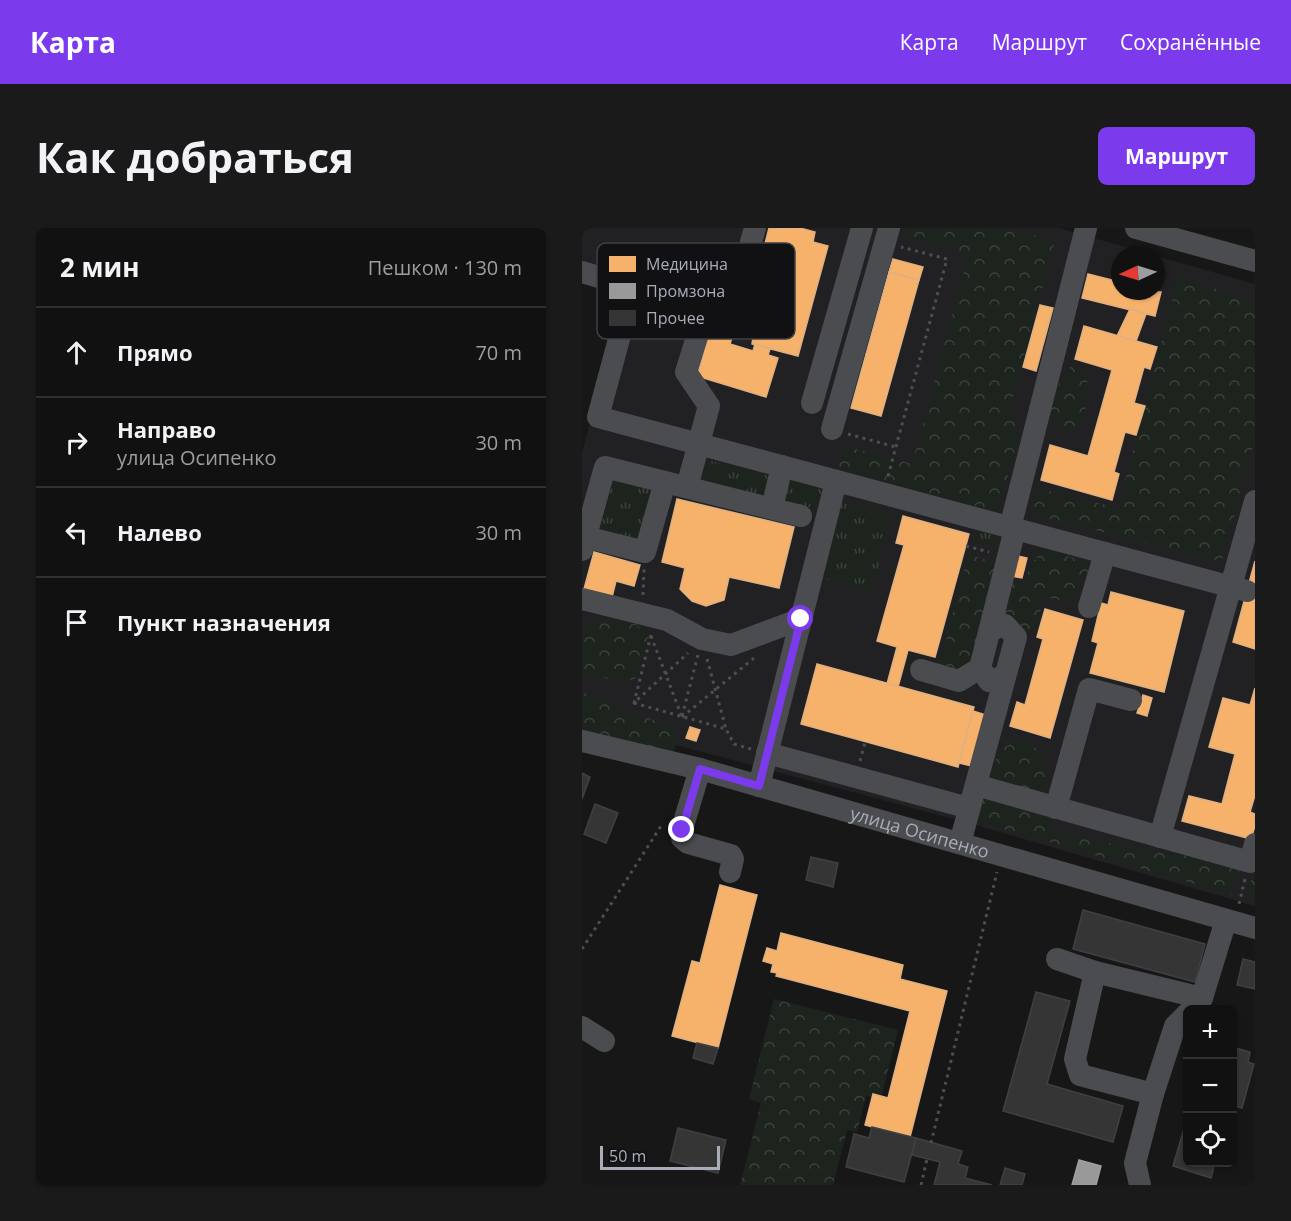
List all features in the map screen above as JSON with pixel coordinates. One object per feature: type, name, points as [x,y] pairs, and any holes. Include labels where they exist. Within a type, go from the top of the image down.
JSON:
[{"type":"street","points":[[751,243],[755,228]]},
{"type":"street","points":[[812,403],[862,228]]},
{"type":"street","points":[[921,670],[959,681],[980,668],[1086,228]]},
{"type":"street","points":[[1136,228],[1255,261]]},
{"type":"street","points":[[832,429],[887,235]]},
{"type":"street","points":[[582,272],[597,276]]},
{"type":"street","points":[[619,339],[598,417],[1239,589]]},
{"type":"street","points":[[687,487],[709,406],[686,372],[696,339]]},
{"type":"street","points":[[771,508],[782,466]]},
{"type":"street","points":[[665,482],[645,552],[584,544],[605,467],[687,487],[801,516]]},
{"type":"street","points":[[759,786],[837,481]]},
{"type":"street","points":[[1160,837],[1239,589],[1255,501]]},
{"type":"street","points":[[1089,608],[1105,553]]},
{"type":"street","points":[[582,599],[667,620],[702,639],[731,645],[801,619]]},
{"type":"street","points":[[960,843],[1016,637],[1005,625],[990,630]]},
{"type":"street","points":[[980,668],[989,681],[1005,676]]},
{"type":"street","points":[[1056,808],[1089,688],[1131,700]]},
{"type":"street","name":"улица Осипенко","points":[[582,741],[700,769],[1000,856],[1232,914],[1255,928]]},
{"type":"street","points":[[767,753],[969,808]]},
{"type":"street","points":[[700,769],[682,830],[682,838],[688,843],[731,855],[733,859],[730,872]]},
{"type":"street","points":[[976,785],[1160,837],[1252,853]]},
{"type":"street","points":[[1195,1005],[1232,914]]},
{"type":"street","points":[[1057,959],[1188,1005]]},
{"type":"street","points":[[1095,972],[1075,1059],[1080,1075],[1153,1094]]},
{"type":"street","points":[[1140,1185],[1136,1163],[1153,1094],[1175,1026],[1183,1018]]},
{"type":"street","points":[[582,1027],[604,1041]]},
{"type":"path","points":[[883,493],[947,259],[887,235]]},
{"type":"path","points":[[832,429],[896,447]]},
{"type":"path","points":[[966,546],[1008,557]]},
{"type":"path","points":[[634,703],[651,635]]},
{"type":"path","points":[[702,639],[726,729],[734,744],[767,753]]},
{"type":"path","points":[[634,703],[702,639]]},
{"type":"path","points":[[682,717],[702,639]]},
{"type":"path","points":[[682,717],[758,654]]},
{"type":"path","points":[[634,703],[726,729]]},
{"type":"path","points":[[582,949],[663,822]]},
{"type":"path","points":[[1232,914],[1252,853]]},
{"type":"path","points":[[931,1143],[1000,856]]},
{"type":"path","points":[[921,1185],[927,1159]]},
{"type":"shaded area","points":[[582,228],[1059,228],[1122,246],[1111,246],[1111,300],[1165,300],[1165,259],[1255,284],[1255,906],[965,822],[582,720],[582,452],[613,339],[795,339],[795,243],[597,243],[597,282],[582,278]]},
{"type":"green space","points":[[908,228],[1005,228],[1055,241],[1010,409],[1019,435],[998,512],[838,468],[844,446],[912,464],[969,253],[906,236]]},
{"type":"green space","points":[[1178,279],[1255,299],[1255,438],[1222,562],[1031,514],[1036,488],[1118,508]]},
{"type":"green space","points":[[1071,366],[1087,372],[1087,399],[1084,413],[1067,433],[1050,427],[1051,397]]},
{"type":"green space","points":[[707,460],[770,476],[765,496],[702,480]]},
{"type":"green space","points":[[602,475],[656,490],[641,545],[587,530]]},
{"type":"green space","points":[[789,480],[823,488],[817,509],[784,501]]},
{"type":"green space","points":[[842,501],[891,512],[873,590],[824,579]]},
{"type":"green space","points":[[976,531],[997,536],[1001,549],[974,541]]},
{"type":"green space","points":[[1040,548],[1090,563],[1087,578],[1081,578],[1073,603],[1045,597],[1034,631],[996,622],[1008,581],[1025,585],[1031,560],[1036,560]]},
{"type":"green space","points":[[968,555],[1001,563],[976,658],[962,670],[940,664]]},
{"type":"green space","points":[[592,621],[636,624],[649,638],[636,678],[620,684],[600,676],[582,677],[582,626]]},
{"type":"green space","points":[[582,692],[673,728],[676,743],[673,754],[582,732]]},
{"type":"green space","points":[[1021,738],[1042,753],[1051,829],[1114,844],[1241,864],[1232,895],[976,821],[990,772],[1001,749]]},
{"type":"green space","points":[[1255,866],[1255,902],[1246,899]]},
{"type":"green space","points":[[774,999],[898,1030],[881,1099],[866,1096],[857,1132],[847,1130],[833,1185],[740,1185],[761,1103],[749,1099]]},
{"type":"building: Медицина","points":[[769,228],[800,228],[815,232],[813,242],[828,246],[798,356],[752,344],[753,339],[795,339],[795,243],[765,243]]},
{"type":"building: Медицина","points":[[893,259],[923,267],[919,280],[889,272]]},
{"type":"building: Медицина","points":[[889,272],[919,280],[881,416],[851,408]]},
{"type":"building: Медицина","points":[[1088,274],[1111,280],[1111,300],[1159,300],[1155,316],[1082,298]]},
{"type":"building: Медицина","points":[[1040,305],[1053,308],[1036,371],[1023,367]]},
{"type":"building: Медицина","points":[[1130,309],[1146,314],[1136,341],[1117,336]]},
{"type":"building: Медицина","points":[[1084,326],[1157,347],[1150,369],[1144,367],[1134,403],[1145,406],[1136,435],[1125,432],[1114,472],[1119,474],[1112,500],[1041,480],[1050,445],[1088,456],[1112,370],[1075,359]]},
{"type":"building: Медицина","points":[[702,339],[731,339],[730,344],[753,351],[755,344],[770,349],[768,355],[778,358],[766,397],[697,376],[703,356],[697,354]]},
{"type":"building: Медицина","points":[[677,499],[794,527],[779,588],[729,577],[724,600],[706,606],[692,601],[680,589],[685,568],[662,562]]},
{"type":"building: Медицина","points":[[903,516],[969,534],[935,657],[908,650],[898,687],[887,684],[897,647],[877,641],[904,545],[896,543]]},
{"type":"building: Медицина","points":[[594,552],[640,565],[634,586],[616,581],[612,597],[584,589]]},
{"type":"building: Медицина","points":[[1014,555],[1027,558],[1022,578],[1010,576]]},
{"type":"building: Медицина","points":[[1255,561],[1255,649],[1233,642]]},
{"type":"building: Медицина","points":[[1111,592],[1184,611],[1164,692],[1090,673],[1098,643],[1092,641],[1101,603],[1108,605]]},
{"type":"building: Медицина","points":[[1045,609],[1083,620],[1050,738],[1010,726],[1017,702],[1025,705],[1043,639],[1037,637]]},
{"type":"building: Медицина","points":[[817,664],[974,707],[958,767],[801,724]]},
{"type":"building: Медицина","points":[[1255,688],[1255,795],[1250,812],[1255,814],[1255,826],[1251,839],[1182,821],[1189,796],[1222,804],[1235,754],[1209,747],[1223,698],[1250,705]]},
{"type":"building: Медицина","points":[[1143,695],[1152,698],[1147,716],[1137,713]]},
{"type":"building: Медицина","points":[[973,711],[986,715],[972,766],[959,763]]},
{"type":"building: Медицина","points":[[690,727],[700,730],[696,741],[686,738]]},
{"type":"building: Медицина","points":[[720,885],[757,895],[718,1048],[672,1036],[692,961],[700,963]]},
{"type":"building: Медицина","points":[[781,933],[903,965],[900,979],[947,991],[910,1137],[865,1125],[873,1094],[888,1098],[910,1011],[776,976],[777,973],[771,972],[773,964],[763,961],[767,948],[777,951]]},
{"type":"building: Промзона","points":[[1079,1160],[1101,1166],[1096,1185],[1072,1185]]},
{"type":"building: Прочее","points":[[582,773],[590,777],[582,799]]},
{"type":"building: Прочее","points":[[595,804],[618,813],[606,843],[584,834]]},
{"type":"building: Прочее","points":[[811,857],[838,863],[833,887],[806,880]]},
{"type":"building: Прочее","points":[[1083,910],[1205,944],[1195,982],[1073,949]]},
{"type":"building: Прочее","points":[[1243,959],[1255,962],[1255,989],[1237,985]]},
{"type":"building: Прочее","points":[[1036,992],[1070,1001],[1047,1084],[1123,1106],[1113,1142],[1003,1111]]},
{"type":"building: Прочее","points":[[697,1043],[718,1048],[713,1064],[693,1058]]},
{"type":"building: Прочее","points":[[1237,1048],[1250,1052],[1248,1062],[1254,1064],[1242,1108],[1237,1106]]},
{"type":"building: Прочее","points":[[872,1127],[916,1138],[904,1182],[846,1167],[854,1134],[869,1138]]},
{"type":"building: Прочее","points":[[678,1128],[726,1140],[718,1173],[670,1161]]},
{"type":"building: Прочее","points":[[1183,1132],[1183,1167],[1214,1167],[1211,1178],[1173,1166]]},
{"type":"building: Прочее","points":[[916,1138],[962,1151],[958,1164],[968,1167],[965,1178],[992,1185],[934,1185],[940,1162],[912,1155]]},
{"type":"building: Прочее","points":[[1005,1168],[1025,1174],[1022,1185],[1000,1185]]},
{"type":"route","points":[[682,830],[700,769],[759,786],[801,619]]}]
